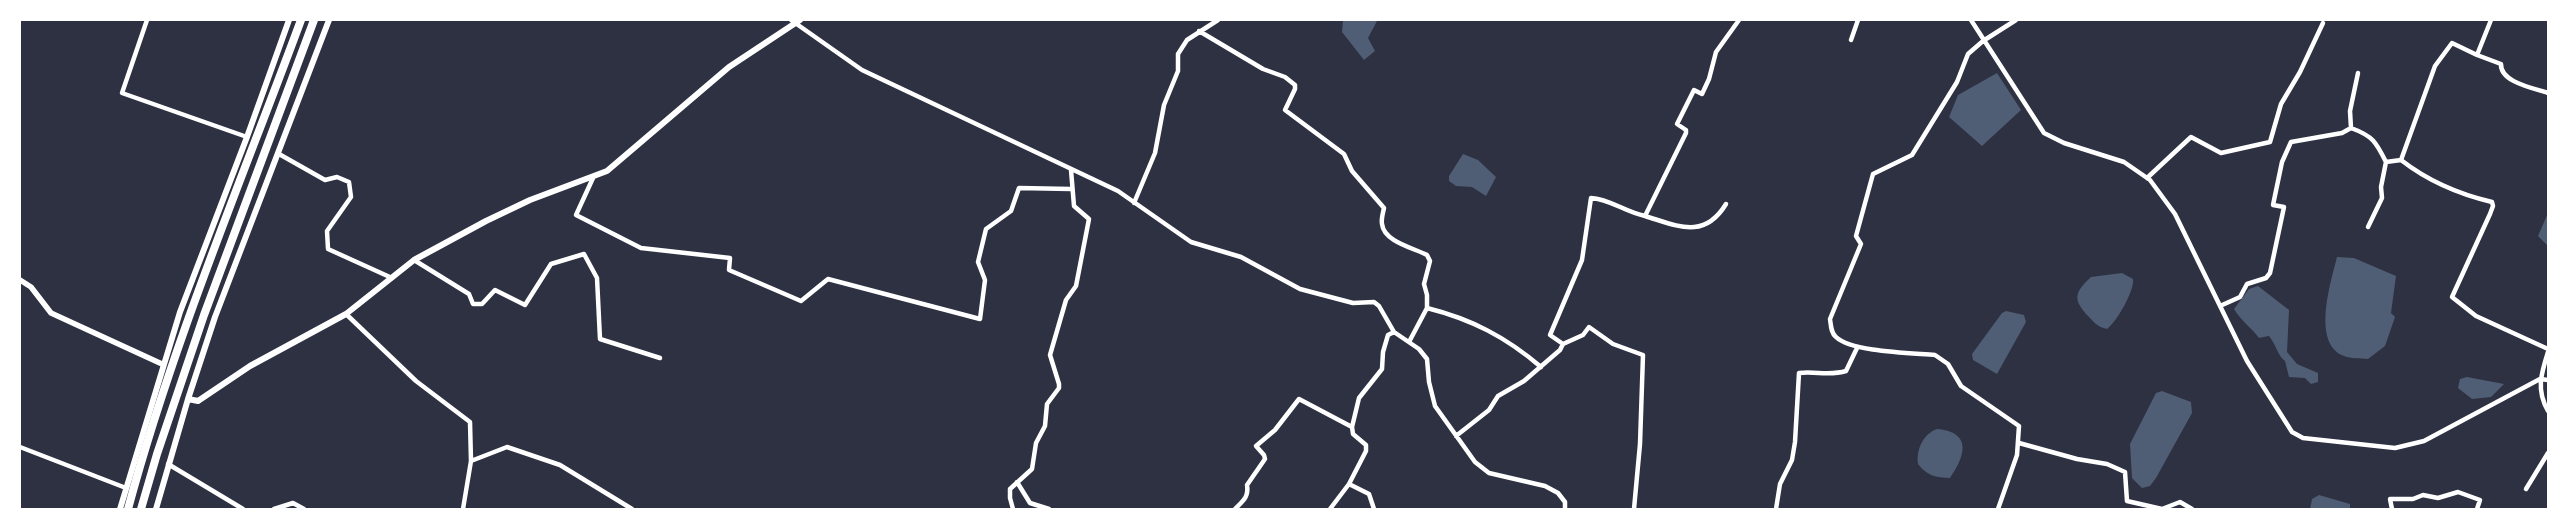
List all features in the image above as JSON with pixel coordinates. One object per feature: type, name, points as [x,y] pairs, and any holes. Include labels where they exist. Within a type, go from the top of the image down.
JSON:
[{"type":"highway","points":[[128,509],[190,316],[301,20]]},
{"type":"highway","points":[[141,509],[157,454],[204,315],[314,20]]},
{"type":"main road","points":[[120,509],[162,364],[197,264],[247,138],[289,20]]},
{"type":"main road","points":[[156,509],[168,464],[215,317],[329,20]]},
{"type":"main road","points":[[188,399],[198,401],[250,366],[346,314],[414,260],[486,221],[530,200],[566,185],[593,178],[607,171],[729,67],[796,21]]},
{"type":"street","points":[[147,20],[122,93],[247,138]]},
{"type":"street","points":[[1134,203],[1155,153],[1164,106],[1178,71],[1178,54],[1187,40],[1218,20]]},
{"type":"street","points":[[1644,216],[1686,133],[1686,130],[1677,124],[1694,90],[1702,94],[1709,79],[1716,52],[1739,20]]},
{"type":"street","points":[[1851,40],[1858,20]]},
{"type":"street","points":[[1971,20],[2044,133],[2064,143],[2124,162],[2147,178],[2175,214],[2257,378],[2292,432],[2303,438],[2394,448],[2424,441],[2540,379],[2548,380]]},
{"type":"street","points":[[1998,509],[2019,444],[2019,426],[1961,386],[1943,359],[1935,355],[1857,348],[1837,338],[1832,332],[1830,319],[1861,244],[1856,236],[1874,174],[1912,155],[1956,82],[1968,54],[1983,41],[2016,20]]},
{"type":"street","points":[[2477,55],[2491,20]]},
{"type":"street","points":[[796,21],[862,70],[1118,191],[1191,242],[1241,257],[1300,290],[1353,303],[1374,302],[1379,306],[1394,332],[1419,349],[1427,360],[1429,382],[1435,406],[1483,470],[1545,486],[1558,493],[1564,502],[1565,509]]},
{"type":"street","points":[[2147,178],[2191,137],[2222,153],[2270,142],[2281,104],[2300,72],[2323,23]]},
{"type":"street","points":[[1199,32],[1295,85],[1296,89],[1285,110],[1344,154],[1352,171],[1384,208],[1382,224],[1384,231],[1412,249],[1427,255],[1430,261],[1424,284],[1427,295],[1427,308],[1409,342]]},
{"type":"street","points":[[2401,160],[2435,66],[2452,43],[2500,64],[2500,70],[2505,77],[2548,93]]},
{"type":"street","points":[[2351,128],[2350,111],[2358,73]]},
{"type":"street","points":[[2220,306],[2240,297],[2247,284],[2266,278],[2270,273],[2284,206],[2273,205],[2276,183],[2291,142],[2342,133],[2351,128],[2367,134],[2376,142],[2386,162],[2381,187],[2382,198],[2368,227]]},
{"type":"street","points":[[279,154],[325,180],[337,177],[349,182],[351,197],[327,231],[328,249],[392,278]]},
{"type":"street","points":[[2386,162],[2401,160],[2419,174],[2441,185],[2493,203],[2484,228],[2452,297],[2476,316],[2548,351],[2540,379],[2541,396],[2548,411]]},
{"type":"street","points":[[1013,509],[1010,489],[1032,469],[1036,442],[1045,426],[1047,404],[1059,388],[1050,355],[1066,300],[1076,286],[1089,218],[1074,206],[1071,189],[1071,170]]},
{"type":"street","points":[[593,178],[576,215],[641,248],[730,258],[729,270],[801,302],[828,279],[980,319],[985,298],[985,280],[978,262],[986,229],[1011,211],[1019,188],[1071,189]]},
{"type":"street","points":[[1563,344],[1550,335],[1582,260],[1590,198],[1601,198],[1634,214],[1693,227],[1706,226],[1717,218],[1726,204]]},
{"type":"street","points":[[414,260],[470,294],[473,304],[482,304],[495,290],[525,305],[551,264],[584,254],[598,278],[600,339],[660,358]]},
{"type":"street","points":[[20,280],[31,287],[51,313],[162,364]]},
{"type":"street","points":[[1427,308],[1457,315],[1484,327],[1508,340],[1541,366]]},
{"type":"street","points":[[346,314],[416,381],[470,422],[471,461],[463,509]]},
{"type":"street","points":[[1456,436],[1489,410],[1498,396],[1524,382],[1560,350],[1563,344],[1583,335],[1589,327],[1613,344],[1643,355],[1640,444],[1634,509]]},
{"type":"street","points":[[1330,509],[1362,463],[1366,446],[1353,434],[1352,427],[1359,398],[1382,369],[1388,335],[1394,332]]},
{"type":"street","points":[[1776,509],[1780,484],[1792,460],[1795,442],[1798,373],[1835,374],[1846,371],[1857,348]]},
{"type":"street","points":[[1235,509],[1245,499],[1248,492],[1247,485],[1265,459],[1256,446],[1275,430],[1299,399],[1352,427]]},
{"type":"street","points":[[2019,444],[2077,459],[2108,464],[2125,472],[2127,501],[2162,509],[2180,502],[2192,509]]},
{"type":"street","points":[[20,447],[126,488]]},
{"type":"street","points":[[471,461],[507,447],[560,465],[632,509]]},
{"type":"street","points":[[2526,489],[2548,453]]},
{"type":"street","points":[[168,464],[243,509]]},
{"type":"street","points":[[1016,482],[1030,503],[1049,509]]},
{"type":"street","points":[[1349,484],[1369,494],[1374,509]]},
{"type":"street","points":[[2392,509],[2390,499],[2413,499],[2423,495],[2438,498],[2458,492],[2480,500],[2477,509]]},
{"type":"street","points":[[274,509],[293,503],[304,509]]},
{"type":"water","points":[[1343,20],[1377,21],[1368,38],[1375,51],[1364,60],[1342,32]]},
{"type":"water","points":[[1997,73],[2021,110],[1982,146],[1949,117],[1958,95]]},
{"type":"water","points":[[1463,154],[1478,160],[1496,177],[1486,196],[1472,187],[1456,186],[1449,181],[1449,176]]},
{"type":"water","points":[[2548,213],[2548,246],[2538,236]]},
{"type":"water","points":[[2337,257],[2354,258],[2396,276],[2391,313],[2395,317],[2385,346],[2368,359],[2344,356],[2334,349],[2328,339],[2326,311]]},
{"type":"water","points":[[2122,273],[2133,279],[2133,284],[2124,306],[2107,329],[2096,324],[2083,310],[2079,305],[2077,296],[2091,277]]},
{"type":"water","points":[[2258,286],[2289,310],[2287,352],[2297,364],[2318,373],[2318,382],[2311,384],[2305,378],[2289,377],[2285,361],[2280,356],[2269,336],[2259,338],[2234,309],[2249,289]]},
{"type":"water","points":[[2006,311],[2024,315],[2026,322],[1997,374],[1973,360],[1972,354],[2002,313]]},
{"type":"water","points":[[2467,377],[2504,384],[2491,397],[2472,399],[2458,388],[2460,379]]},
{"type":"water","points":[[2162,391],[2191,402],[2192,413],[2156,478],[2150,486],[2142,488],[2132,478],[2130,444],[2156,393]]},
{"type":"water","points":[[1937,429],[1949,431],[1956,435],[1961,440],[1963,447],[1959,462],[1950,478],[1932,475],[1924,471],[1918,464],[1919,448],[1924,439]]},
{"type":"water","points":[[2319,495],[2350,504],[2350,509],[2310,509],[2312,499]]}]
